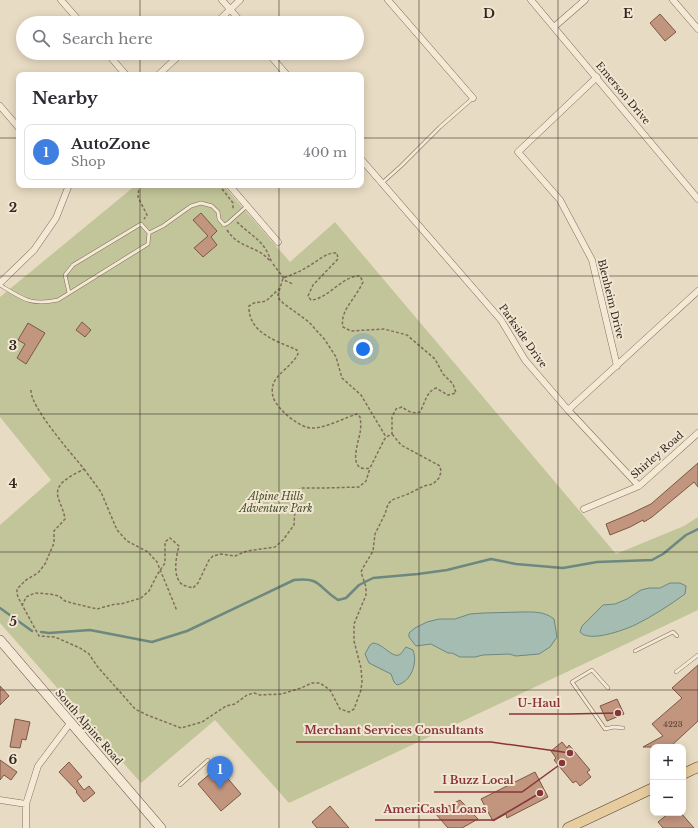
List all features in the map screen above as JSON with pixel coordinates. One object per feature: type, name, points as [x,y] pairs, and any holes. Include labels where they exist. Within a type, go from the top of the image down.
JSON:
[{"type":"main road","name":"South Alpine Road","points":[[0,640],[161,828]]},
{"type":"main road","points":[[686,773],[698,767]]},
{"type":"main road","points":[[568,828],[650,789]]},
{"type":"street","points":[[61,0],[75,16]]},
{"type":"street","points":[[222,0],[236,16]]},
{"type":"street","points":[[224,16],[240,0]]},
{"type":"street","points":[[388,0],[473,98]]},
{"type":"street","name":"Emerson Drive","points":[[531,0],[698,199]]},
{"type":"street","points":[[554,27],[585,0]]},
{"type":"street","points":[[673,0],[698,29]]},
{"type":"street","points":[[113,60],[123,72]]},
{"type":"street","points":[[161,72],[174,60]]},
{"type":"street","points":[[274,60],[285,72]]},
{"type":"street","name":"Blenheim Drive","points":[[597,77],[518,152],[560,200],[592,260],[617,366]]},
{"type":"street","points":[[0,106],[16,125]]},
{"type":"street","name":"Parkside Drive","points":[[364,162],[501,320],[525,360],[568,410],[639,486]]},
{"type":"street","points":[[0,284],[34,250],[56,218],[68,188]]},
{"type":"street","points":[[232,188],[278,242]]},
{"type":"street","points":[[568,410],[698,291]]},
{"type":"street","name":"Shirley Road","points":[[584,509],[639,486],[698,433]]},
{"type":"street","points":[[26,828],[26,804],[38,766],[71,722]]},
{"type":"street","points":[[0,800],[26,804]]},
{"type":"lane","points":[[382,183],[440,127],[473,98]]},
{"type":"lane","points":[[149,233],[163,226],[191,206],[201,203],[212,206],[218,212],[219,219],[224,225],[247,206]]},
{"type":"lane","points":[[0,284],[24,299],[34,303],[46,303],[58,300],[148,244],[149,233],[141,224],[73,265],[65,275],[69,293]]},
{"type":"lane","points":[[634,651],[673,632],[677,636]]},
{"type":"lane","points":[[676,672],[698,655]]},
{"type":"lane","points":[[608,688],[592,670],[572,682],[605,729],[614,727],[623,728]]},
{"type":"lane","points":[[180,785],[208,760]]},
{"type":"path","points":[[140,188],[138,197],[147,216],[141,224]]},
{"type":"path","points":[[221,188],[233,203],[234,209],[232,216],[265,248],[272,263]]},
{"type":"path","points":[[224,225],[230,235],[238,242],[266,256],[283,278],[293,284]]},
{"type":"path","points":[[84,469],[67,479],[57,490],[65,519],[54,531],[54,543],[45,564],[38,573],[26,580],[17,589],[17,594],[22,606],[39,636],[55,637],[89,654],[97,666],[136,709],[181,728],[202,722],[226,706],[235,704],[247,695],[282,694],[312,683],[320,683],[325,686],[330,690],[340,709],[349,712],[354,709],[362,681],[353,633],[354,624],[366,595],[366,587],[361,572],[373,551],[375,534],[385,514],[388,504],[392,500],[424,486],[433,484],[439,478],[441,472],[440,466],[401,445],[392,434],[392,417],[396,410],[402,407],[410,412],[420,412],[426,397],[436,388],[452,395],[456,393],[453,384],[443,374],[435,359],[407,335],[384,329],[351,331],[343,327],[342,324],[348,306],[357,294],[362,282],[360,276],[349,278],[327,293],[311,300],[308,296],[313,285],[338,259],[337,253],[333,253],[283,278],[278,295],[283,303],[309,322],[332,349],[342,378],[361,395],[386,437]]},
{"type":"path","points":[[280,288],[266,301],[254,303],[249,306],[251,318],[262,334],[282,345],[297,350],[298,354],[292,364],[276,379],[272,390],[273,397],[284,413],[304,426],[312,428],[333,423],[357,414],[360,417],[360,434],[355,453],[356,461],[359,466],[366,469],[370,468]]},
{"type":"path","points":[[31,390],[30,395],[39,411],[102,492],[117,530],[127,541],[148,552],[157,562],[177,611]]},
{"type":"path","points":[[22,606],[26,596],[35,593],[59,596],[65,601],[97,609],[141,598],[149,591],[160,569],[165,563],[165,542],[170,538],[179,546],[176,569],[177,576],[183,585],[192,588],[198,583],[208,560],[213,556],[221,554],[234,556],[271,548],[275,547],[283,540],[294,525],[295,508],[290,497],[301,488],[359,487],[366,481],[370,468],[386,437],[392,434]]},
{"type":"green space","name":"Alpine Hills Adventure Park","points":[[132,188],[226,188],[290,262],[335,222],[616,554],[684,526],[698,517],[698,610],[289,803],[215,720],[141,783],[0,623],[0,525],[51,480],[0,417],[0,297]]},
{"type":"shaded area","points":[[670,583],[680,583],[686,586],[685,594],[642,622],[623,630],[598,636],[584,635],[580,632],[582,626],[603,605],[615,604],[627,599],[641,590],[660,588]]},
{"type":"shaded area","points":[[521,612],[542,613],[554,619],[557,637],[550,647],[539,654],[460,657],[452,653],[448,653],[431,644],[416,646],[409,637],[409,633],[415,628],[427,622],[439,619],[455,619],[470,614]]},
{"type":"shaded area","points":[[373,643],[380,645],[390,653],[396,655],[401,654],[406,647],[413,650],[415,661],[414,666],[410,676],[406,680],[397,685],[391,674],[369,663],[365,654],[370,645]]},
{"type":"building","points":[[660,14],[676,32],[665,41],[650,23]]},
{"type":"building","points":[[201,213],[217,231],[211,237],[217,245],[203,257],[194,248],[208,236],[193,220]]},
{"type":"building","points":[[82,322],[91,330],[85,337],[76,330]]},
{"type":"building","points":[[28,323],[45,333],[26,364],[17,358],[25,344],[18,340]]},
{"type":"building","points":[[698,463],[698,487],[694,482],[652,517],[644,522],[643,520],[610,535],[606,524],[651,504]]},
{"type":"building","points":[[698,665],[698,721],[673,744],[650,744],[650,747],[643,747],[663,736],[652,724],[682,698],[672,688]]},
{"type":"building","points":[[0,686],[9,696],[0,705]]},
{"type":"building","points":[[617,699],[624,714],[607,721],[600,706]]},
{"type":"building","points":[[15,719],[30,722],[26,740],[22,739],[20,748],[10,747]]},
{"type":"building","points":[[562,742],[567,748],[569,745],[590,770],[587,772],[591,777],[580,786],[576,781],[573,783],[554,760],[556,758],[551,751]]},
{"type":"building","points":[[0,760],[17,772],[11,780],[4,775],[0,780]]},
{"type":"building","points":[[69,762],[82,777],[77,781],[84,790],[89,786],[95,793],[84,802],[76,792],[77,791],[59,772]]},
{"type":"building","points":[[218,767],[241,794],[221,811],[198,784]]},
{"type":"building","points":[[535,772],[548,797],[507,818],[506,814],[493,821],[481,799]]},
{"type":"building","points":[[460,800],[478,819],[462,828],[448,828],[435,813]]},
{"type":"building","points":[[330,806],[349,828],[317,828],[312,822]]},
{"type":"building","points":[[665,816],[684,816],[694,828],[663,828],[658,822]]},
{"type":"waterway","points":[[41,632],[49,633],[90,630],[152,642],[187,631],[294,580],[303,579],[315,582],[338,600],[346,598],[359,585],[373,578],[447,570],[491,559],[516,564],[563,568],[597,562],[652,560],[663,554],[686,535],[698,529]]},
{"type":"waterway","points":[[0,608],[32,631]]},
{"type":"place","name":"U-Haul","points":[[618,713]]},
{"type":"place","name":"Merchant Services Consultants","points":[[570,753]]},
{"type":"place","name":"I Buzz Local","points":[[562,763]]},
{"type":"place","name":"AutoZone","points":[[220,789]]},
{"type":"place","name":"AmeriCash Loans","points":[[540,793]]}]
